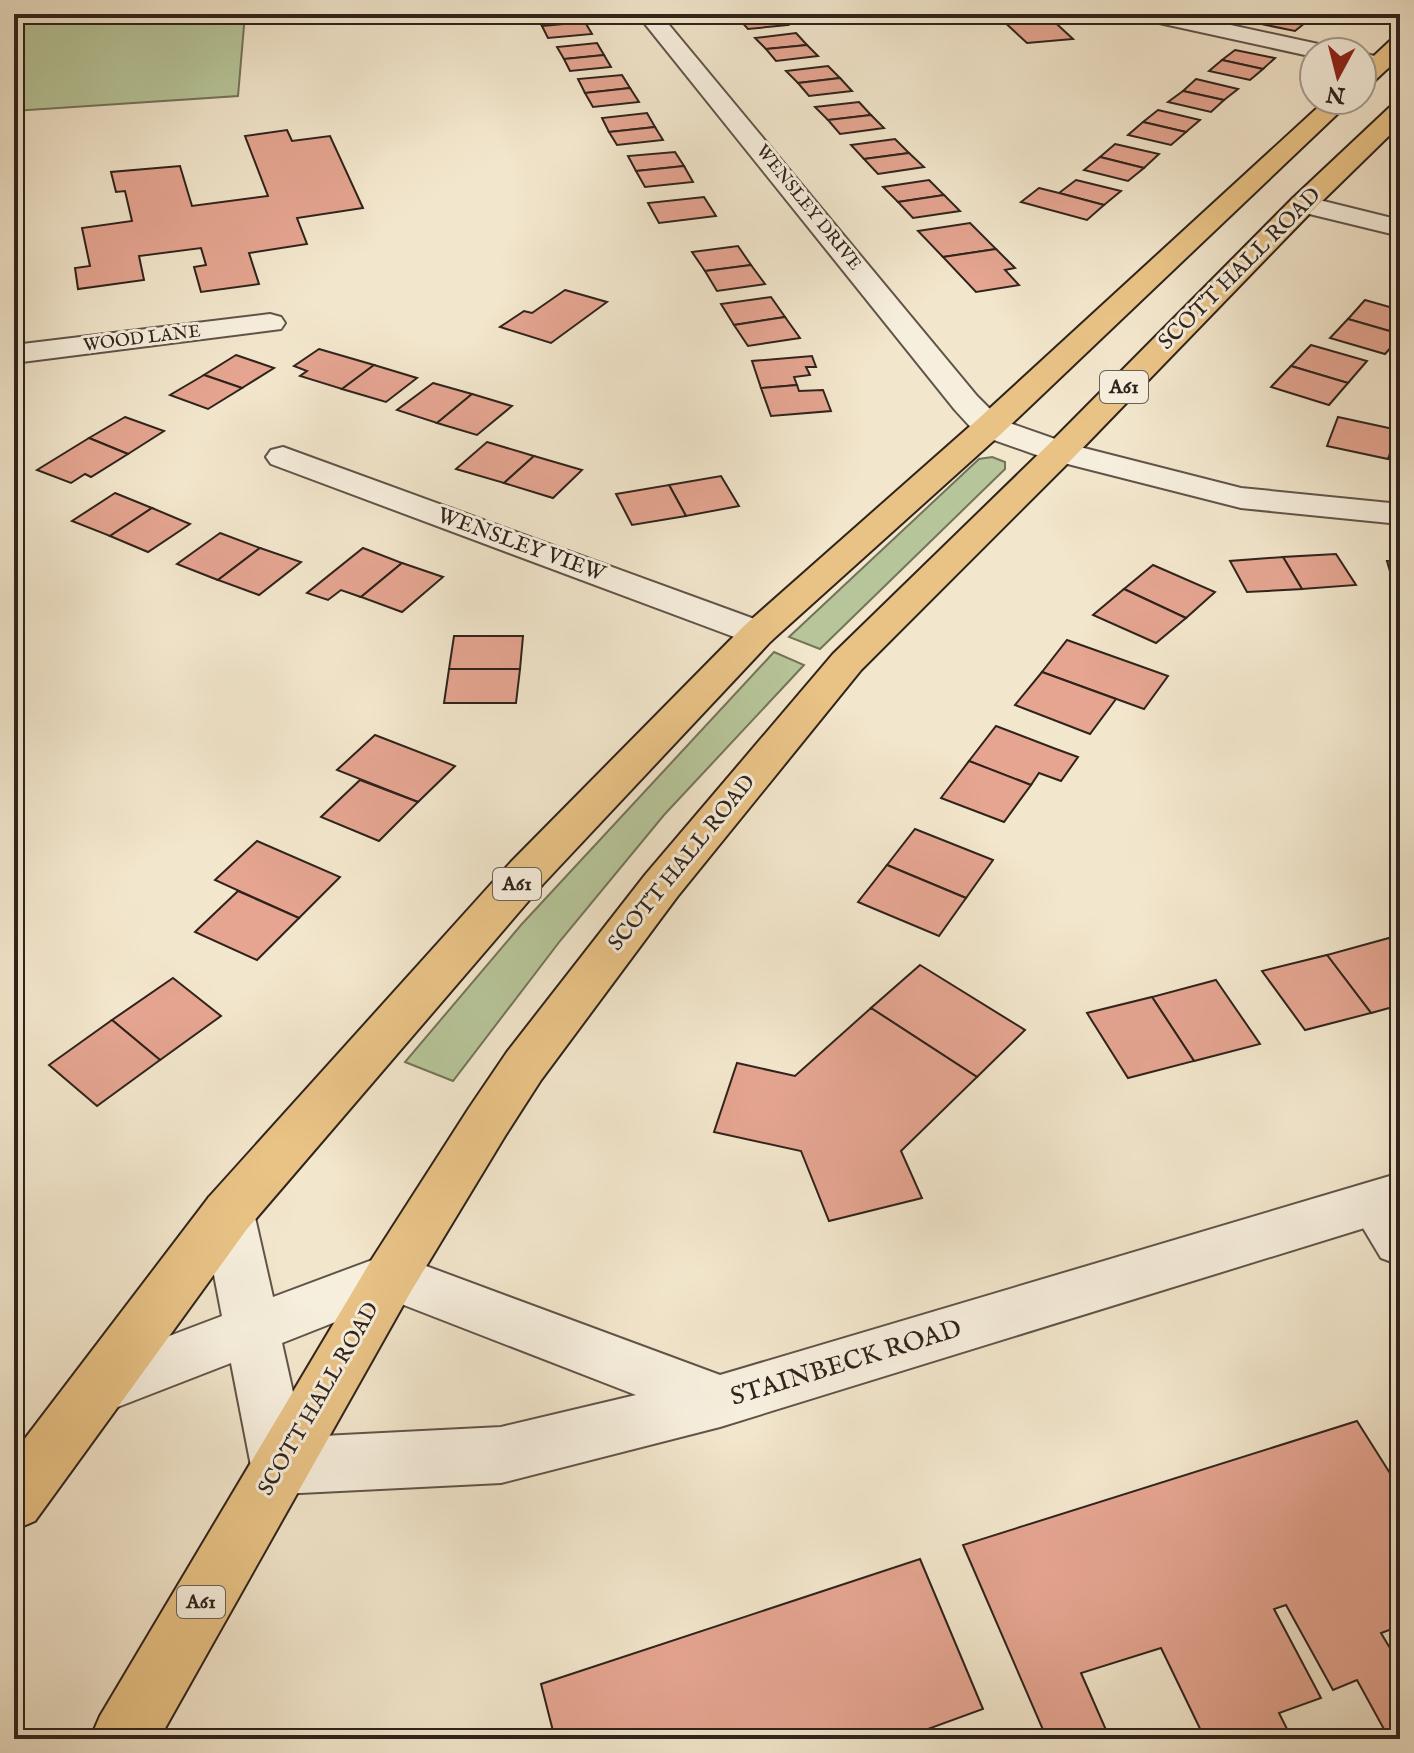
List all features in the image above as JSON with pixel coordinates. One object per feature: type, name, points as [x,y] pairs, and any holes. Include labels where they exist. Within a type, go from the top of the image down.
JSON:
[{"type":"highway","points":[[1378,60],[1400,44]]},
{"type":"highway","name":"SCOTT HALL ROAD","points":[[123,1739],[391,1276],[524,1066],[661,886],[847,662],[1060,452],[1303,204],[1400,111]]},
{"type":"highway","name":"A61","points":[[14,1501],[228,1213],[527,873],[758,633],[991,410],[1322,116]]},
{"type":"street","name":"WENSLEY DRIVE","points":[[648,14],[991,410]]},
{"type":"street","points":[[1158,16],[1298,47]]},
{"type":"street","points":[[1303,204],[1400,228]]},
{"type":"street","name":"WOOD LANE","points":[[14,354],[270,323]]},
{"type":"street","points":[[991,410],[1060,452],[1241,498],[1400,514]]},
{"type":"street","name":"WENSLEY VIEW","points":[[283,457],[758,633]]},
{"type":"street","points":[[228,1213],[280,1466]]},
{"type":"street","name":"STAINBECK ROAD","points":[[280,1466],[501,1455],[720,1401],[1391,1213]]},
{"type":"street","points":[[97,1389],[391,1276],[720,1401]]},
{"type":"green space","points":[[14,14],[245,14],[238,96],[14,111]]},
{"type":"green space","points":[[992,457],[1005,462],[1005,469],[820,649],[789,637],[979,459]]},
{"type":"green space","points":[[774,652],[804,665],[664,815],[560,941],[453,1081],[405,1062],[521,925]]},
{"type":"building","points":[[580,14],[585,22],[542,26],[536,15]]},
{"type":"building","points":[[778,14],[788,25],[748,29],[738,18]]},
{"type":"building","points":[[1002,14],[1046,14],[1073,39],[1027,43],[1000,18],[1005,17]]},
{"type":"building","points":[[1267,14],[1294,14],[1311,18],[1295,31],[1256,23]]},
{"type":"building","points":[[585,22],[592,34],[548,38],[542,26]]},
{"type":"building","points":[[796,33],[807,45],[766,49],[755,38]]},
{"type":"building","points":[[597,43],[604,55],[564,59],[557,47]]},
{"type":"building","points":[[807,45],[818,56],[776,61],[766,49]]},
{"type":"building","points":[[1235,50],[1275,58],[1263,69],[1222,60]]},
{"type":"building","points":[[604,55],[611,67],[570,71],[564,59]]},
{"type":"building","points":[[1222,60],[1263,69],[1250,80],[1209,71]]},
{"type":"building","points":[[828,66],[840,78],[798,83],[786,71]]},
{"type":"building","points":[[622,75],[630,88],[585,93],[578,79]]},
{"type":"building","points":[[840,78],[852,91],[809,96],[798,83]]},
{"type":"building","points":[[1196,79],[1238,89],[1224,100],[1183,91]]},
{"type":"building","points":[[630,88],[639,102],[593,107],[585,93]]},
{"type":"building","points":[[1183,91],[1224,100],[1211,112],[1168,102]]},
{"type":"building","points":[[859,102],[871,115],[828,120],[815,107]]},
{"type":"building","points":[[1158,110],[1200,120],[1186,132],[1143,122]]},
{"type":"building","points":[[647,113],[655,127],[609,132],[602,118]]},
{"type":"building","points":[[871,115],[884,128],[840,134],[828,120]]},
{"type":"building","points":[[1143,122],[1186,132],[1171,145],[1128,135]]},
{"type":"building","points":[[655,127],[663,140],[617,145],[609,132]]},
{"type":"building","points":[[287,130],[292,141],[330,136],[363,208],[297,218],[307,244],[249,253],[259,284],[201,292],[194,267],[206,265],[201,248],[139,256],[144,280],[78,289],[75,268],[90,266],[82,228],[132,221],[125,191],[116,192],[111,172],[180,166],[192,206],[268,196],[245,136]]},
{"type":"building","points":[[895,139],[909,153],[864,159],[851,145]]},
{"type":"building","points":[[1115,144],[1159,154],[1144,168],[1100,157]]},
{"type":"building","points":[[675,152],[684,166],[636,171],[628,156]]},
{"type":"building","points":[[909,153],[924,167],[878,174],[864,159]]},
{"type":"building","points":[[1100,157],[1144,168],[1128,181],[1084,170]]},
{"type":"building","points":[[684,166],[693,182],[645,187],[636,171]]},
{"type":"building","points":[[929,180],[944,195],[898,202],[883,187]]},
{"type":"building","points":[[1076,180],[1121,191],[1104,205],[1059,193]]},
{"type":"building","points":[[1039,188],[1104,205],[1087,220],[1021,202]]},
{"type":"building","points":[[944,195],[960,211],[913,218],[898,202]]},
{"type":"building","points":[[704,197],[716,216],[659,223],[648,203]]},
{"type":"building","points":[[970,223],[996,249],[943,257],[918,231]]},
{"type":"building","points":[[738,246],[751,265],[705,271],[692,252]]},
{"type":"building","points":[[996,249],[1015,268],[1005,270],[1019,285],[976,292],[943,257]]},
{"type":"building","points":[[751,265],[765,284],[717,291],[705,271]]},
{"type":"building","points":[[565,290],[607,302],[551,343],[500,327],[524,311],[532,313]]},
{"type":"building","points":[[771,297],[785,317],[734,325],[721,304]]},
{"type":"building","points":[[1365,300],[1400,310],[1400,334],[1348,319]]},
{"type":"building","points":[[785,317],[800,338],[748,346],[734,325]]},
{"type":"building","points":[[1348,319],[1400,334],[1400,337],[1385,354],[1330,338]]},
{"type":"building","points":[[1311,345],[1367,361],[1348,383],[1291,366]]},
{"type":"building","points":[[319,349],[374,365],[342,389],[300,376],[307,371],[294,366]]},
{"type":"building","points":[[236,355],[274,368],[242,388],[204,375]]},
{"type":"building","points":[[812,356],[816,367],[806,367],[810,375],[794,377],[797,385],[761,388],[752,361]]},
{"type":"building","points":[[374,365],[417,378],[386,402],[342,389]]},
{"type":"building","points":[[1291,366],[1348,383],[1329,405],[1271,387]]},
{"type":"building","points":[[204,375],[242,388],[208,409],[170,395]]},
{"type":"building","points":[[433,383],[472,394],[437,423],[397,410]]},
{"type":"building","points":[[797,385],[799,391],[823,390],[831,411],[771,416],[761,388]]},
{"type":"building","points":[[472,394],[512,406],[477,435],[437,423]]},
{"type":"building","points":[[125,417],[164,431],[128,454],[89,438]]},
{"type":"building","points":[[1338,417],[1398,430],[1388,459],[1327,446]]},
{"type":"building","points":[[89,438],[128,454],[91,477],[85,474],[71,483],[37,470]]},
{"type":"building","points":[[487,442],[534,456],[504,483],[456,469]]},
{"type":"building","points":[[534,456],[582,470],[553,498],[504,483]]},
{"type":"building","points":[[721,476],[739,506],[686,516],[669,485]]},
{"type":"building","points":[[669,485],[686,516],[632,525],[616,494]]},
{"type":"building","points":[[115,493],[152,508],[110,536],[72,521]]},
{"type":"building","points":[[152,508],[190,524],[148,552],[110,536]]},
{"type":"building","points":[[220,533],[260,548],[218,580],[177,564]]},
{"type":"building","points":[[260,548],[301,562],[259,595],[218,580]]},
{"type":"building","points":[[363,548],[402,563],[361,597],[341,590],[328,600],[307,593]]},
{"type":"building","points":[[1336,554],[1356,585],[1302,589],[1283,557]]},
{"type":"building","points":[[1283,557],[1302,589],[1247,592],[1230,561]]},
{"type":"building","points":[[1387,561],[1400,562],[1400,595],[1397,595]]},
{"type":"building","points":[[402,563],[443,577],[402,612],[361,597]]},
{"type":"building","points":[[1153,565],[1215,592],[1186,618],[1124,589]]},
{"type":"building","points":[[1124,589],[1186,618],[1156,643],[1093,615]]},
{"type":"building","points":[[454,636],[523,636],[520,669],[449,669]]},
{"type":"building","points":[[1067,640],[1168,676],[1144,709],[1042,672]]},
{"type":"building","points":[[449,669],[520,669],[516,703],[444,703]]},
{"type":"building","points":[[1042,672],[1116,699],[1090,734],[1015,705]]},
{"type":"building","points":[[996,726],[1078,757],[1061,781],[1039,773],[1031,785],[969,761]]},
{"type":"building","points":[[375,735],[455,766],[418,802],[337,770]]},
{"type":"building","points":[[969,761],[1031,785],[1004,822],[941,798]]},
{"type":"building","points":[[360,780],[418,802],[379,841],[321,817]]},
{"type":"building","points":[[915,829],[993,860],[966,898],[887,865]]},
{"type":"building","points":[[257,841],[340,877],[299,918],[215,880]]},
{"type":"building","points":[[887,865],[966,898],[939,936],[858,902]]},
{"type":"building","points":[[238,891],[299,918],[257,960],[195,932]]},
{"type":"building","points":[[1389,938],[1400,951],[1400,1005],[1371,1013],[1327,955]]},
{"type":"building","points":[[1327,955],[1371,1013],[1305,1030],[1262,971]]},
{"type":"building","points":[[920,965],[1025,1030],[977,1077],[871,1008]]},
{"type":"building","points":[[173,978],[221,1016],[160,1060],[112,1020]]},
{"type":"building","points":[[1216,980],[1260,1044],[1194,1061],[1152,997]]},
{"type":"building","points":[[1152,997],[1194,1061],[1128,1078],[1087,1013]]},
{"type":"building","points":[[871,1008],[977,1077],[901,1151],[922,1198],[829,1221],[801,1151],[714,1132],[737,1063],[795,1076]]},
{"type":"building","points":[[112,1020],[160,1060],[97,1106],[49,1065]]},
{"type":"building","points":[[1357,1421],[1400,1489],[1400,1626],[1381,1633],[1400,1665],[1400,1726],[1385,1731],[1357,1680],[1333,1690],[1286,1605],[1274,1609],[1321,1698],[1279,1713],[1292,1739],[1205,1739],[1161,1648],[1081,1673],[1110,1739],[1047,1739],[963,1545]]},
{"type":"building","points":[[920,1559],[983,1709],[925,1730],[929,1739],[555,1739],[541,1684]]}]
